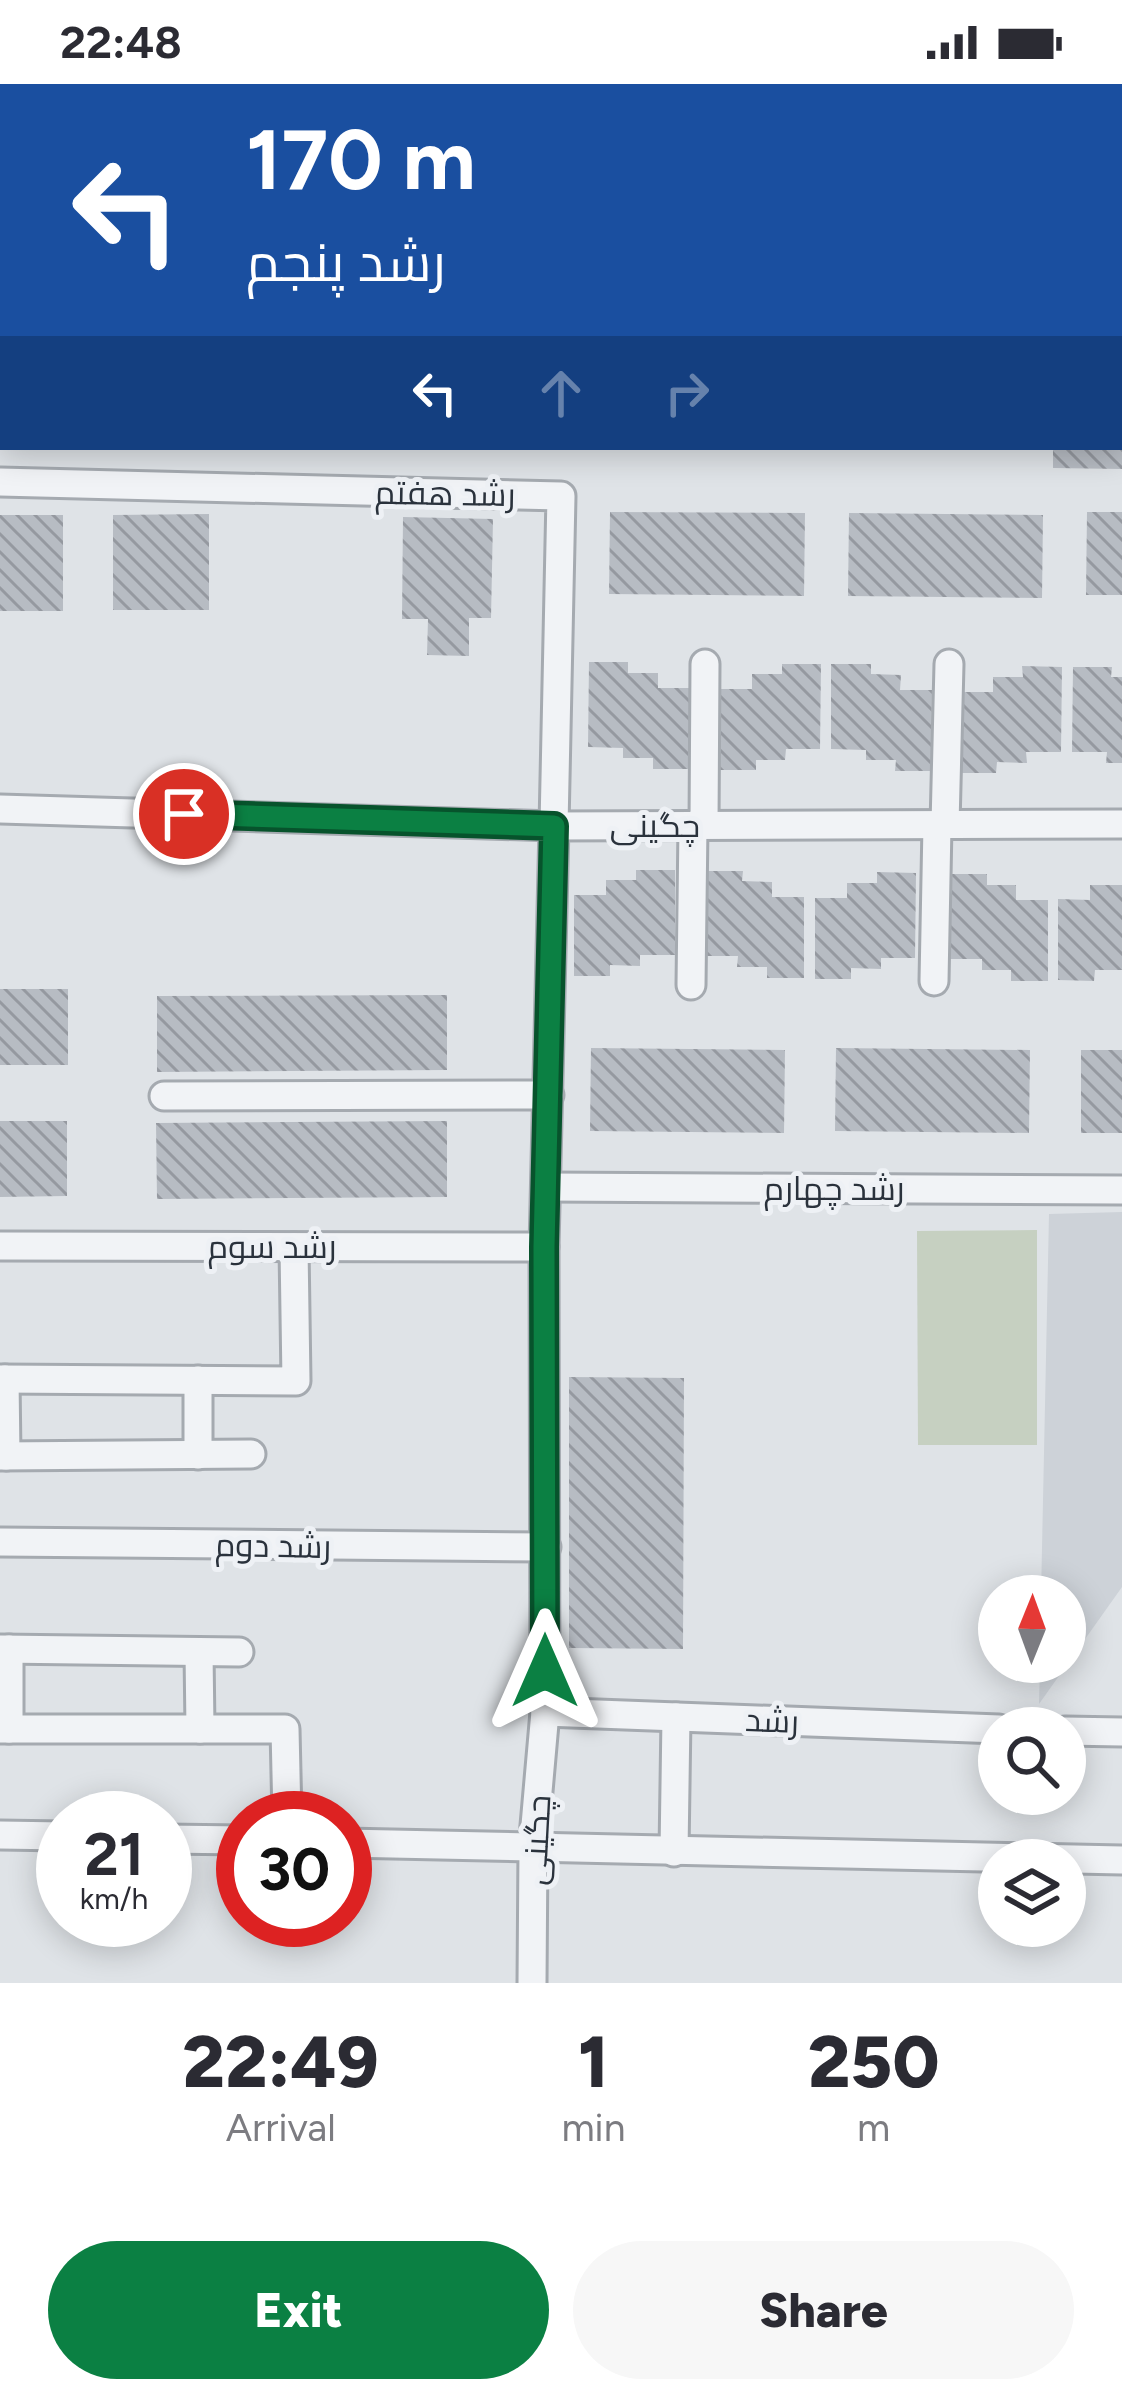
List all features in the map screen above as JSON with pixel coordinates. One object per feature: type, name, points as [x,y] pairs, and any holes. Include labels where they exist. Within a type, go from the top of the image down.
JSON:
[{"type":"street","name":"رشد هفتم","points":[[0,482],[561,496],[554,826]]},
{"type":"street","points":[[692,985],[705,664]]},
{"type":"street","points":[[934,981],[949,664]]},
{"type":"street","points":[[0,809],[554,826]]},
{"type":"street","name":"چگینی","points":[[532,1983],[533,1848],[545,1712],[544,1247],[554,826],[1122,824]]},
{"type":"street","points":[[164,1096],[549,1095]]},
{"type":"street","name":"رشد چهارم","points":[[546,1187],[1122,1190]]},
{"type":"street","name":"رشد سوم","points":[[0,1246],[544,1247]]},
{"type":"street","points":[[251,1454],[3,1456],[3,1379],[296,1381],[294,1246]]},
{"type":"street","points":[[198,1380],[198,1455]]},
{"type":"street","name":"رشد دوم","points":[[0,1542],[546,1547]]},
{"type":"street","points":[[239,1652],[4,1649],[5,1729],[285,1729],[286,1791]]},
{"type":"street","points":[[199,1652],[200,1729]]},
{"type":"street","name":"رشد","points":[[545,1712],[978,1728]]},
{"type":"street","points":[[674,1852],[676,1717]]},
{"type":"street","points":[[1086,1731],[1122,1732]]},
{"type":"street","points":[[0,1834],[36,1835]]},
{"type":"street","points":[[372,1844],[1122,1860]]},
{"type":"shaded area","points":[[1122,1212],[1122,1587],[1086,1638],[1086,1575],[1041,1575],[1049,1214]]},
{"type":"shaded area","points":[[1040,1683],[1054,1683],[1039,1704]]},
{"type":"green space","points":[[1037,1230],[1037,1445],[918,1445],[917,1231]]},
{"type":"building","points":[[1053,450],[1122,450],[1122,469],[1053,468]]},
{"type":"building","points":[[610,512],[805,513],[804,596],[609,594]]},
{"type":"building","points":[[1087,512],[1122,512],[1122,595],[1086,595]]},
{"type":"building","points":[[849,513],[1043,515],[1042,598],[848,596]]},
{"type":"building","points":[[209,514],[209,610],[113,610],[113,515]]},
{"type":"building","points":[[0,515],[63,515],[63,611],[0,611]]},
{"type":"building","points":[[403,517],[493,519],[491,618],[469,618],[469,656],[427,655],[428,619],[402,619]]},
{"type":"building","points":[[589,662],[628,662],[628,673],[658,673],[658,688],[690,688],[689,769],[653,769],[653,758],[623,758],[623,748],[588,747]]},
{"type":"building","points":[[782,664],[821,664],[820,749],[786,749],[785,760],[756,760],[756,770],[720,770],[720,689],[752,689],[752,674],[782,674]]},
{"type":"building","points":[[831,664],[871,664],[871,674],[901,675],[900,690],[932,690],[931,771],[895,771],[896,760],[866,760],[866,750],[831,749]]},
{"type":"building","points":[[1022,666],[1062,667],[1061,752],[1026,752],[1027,763],[997,762],[996,773],[960,773],[961,692],[993,692],[993,677],[1023,677]]},
{"type":"building","points":[[1073,667],[1112,667],[1111,677],[1122,677],[1122,763],[1106,763],[1107,752],[1072,752]]},
{"type":"building","points":[[636,870],[675,870],[675,955],[640,955],[640,966],[610,965],[610,976],[574,976],[574,895],[606,895],[606,880],[636,880]]},
{"type":"building","points":[[703,871],[743,871],[742,881],[772,882],[772,897],[804,897],[804,978],[767,978],[767,967],[737,967],[738,956],[703,956]]},
{"type":"building","points":[[877,872],[916,873],[915,958],[881,958],[881,969],[851,968],[851,979],[815,979],[815,898],[847,898],[847,883],[877,883]]},
{"type":"building","points":[[947,874],[987,874],[987,885],[1016,885],[1016,900],[1048,900],[1048,981],[1011,981],[1011,970],[982,970],[982,959],[947,959]]},
{"type":"building","points":[[1090,885],[1122,885],[1122,970],[1095,970],[1094,981],[1058,980],[1058,899],[1090,900]]},
{"type":"building","points":[[0,989],[68,989],[68,1065],[0,1065]]},
{"type":"building","points":[[447,995],[447,1070],[157,1072],[157,996]]},
{"type":"building","points":[[591,1048],[785,1050],[784,1133],[590,1131]]},
{"type":"building","points":[[836,1048],[1030,1050],[1029,1133],[835,1131]]},
{"type":"building","points":[[1081,1050],[1122,1050],[1122,1133],[1081,1133]]},
{"type":"building","points":[[0,1121],[67,1121],[67,1196],[0,1197]]},
{"type":"building","points":[[447,1121],[447,1197],[157,1199],[156,1123]]},
{"type":"building","points":[[569,1377],[684,1378],[683,1649],[569,1648]]},
{"type":"route","points":[[184,814],[554,826],[544,1247],[545,1671]]}]
